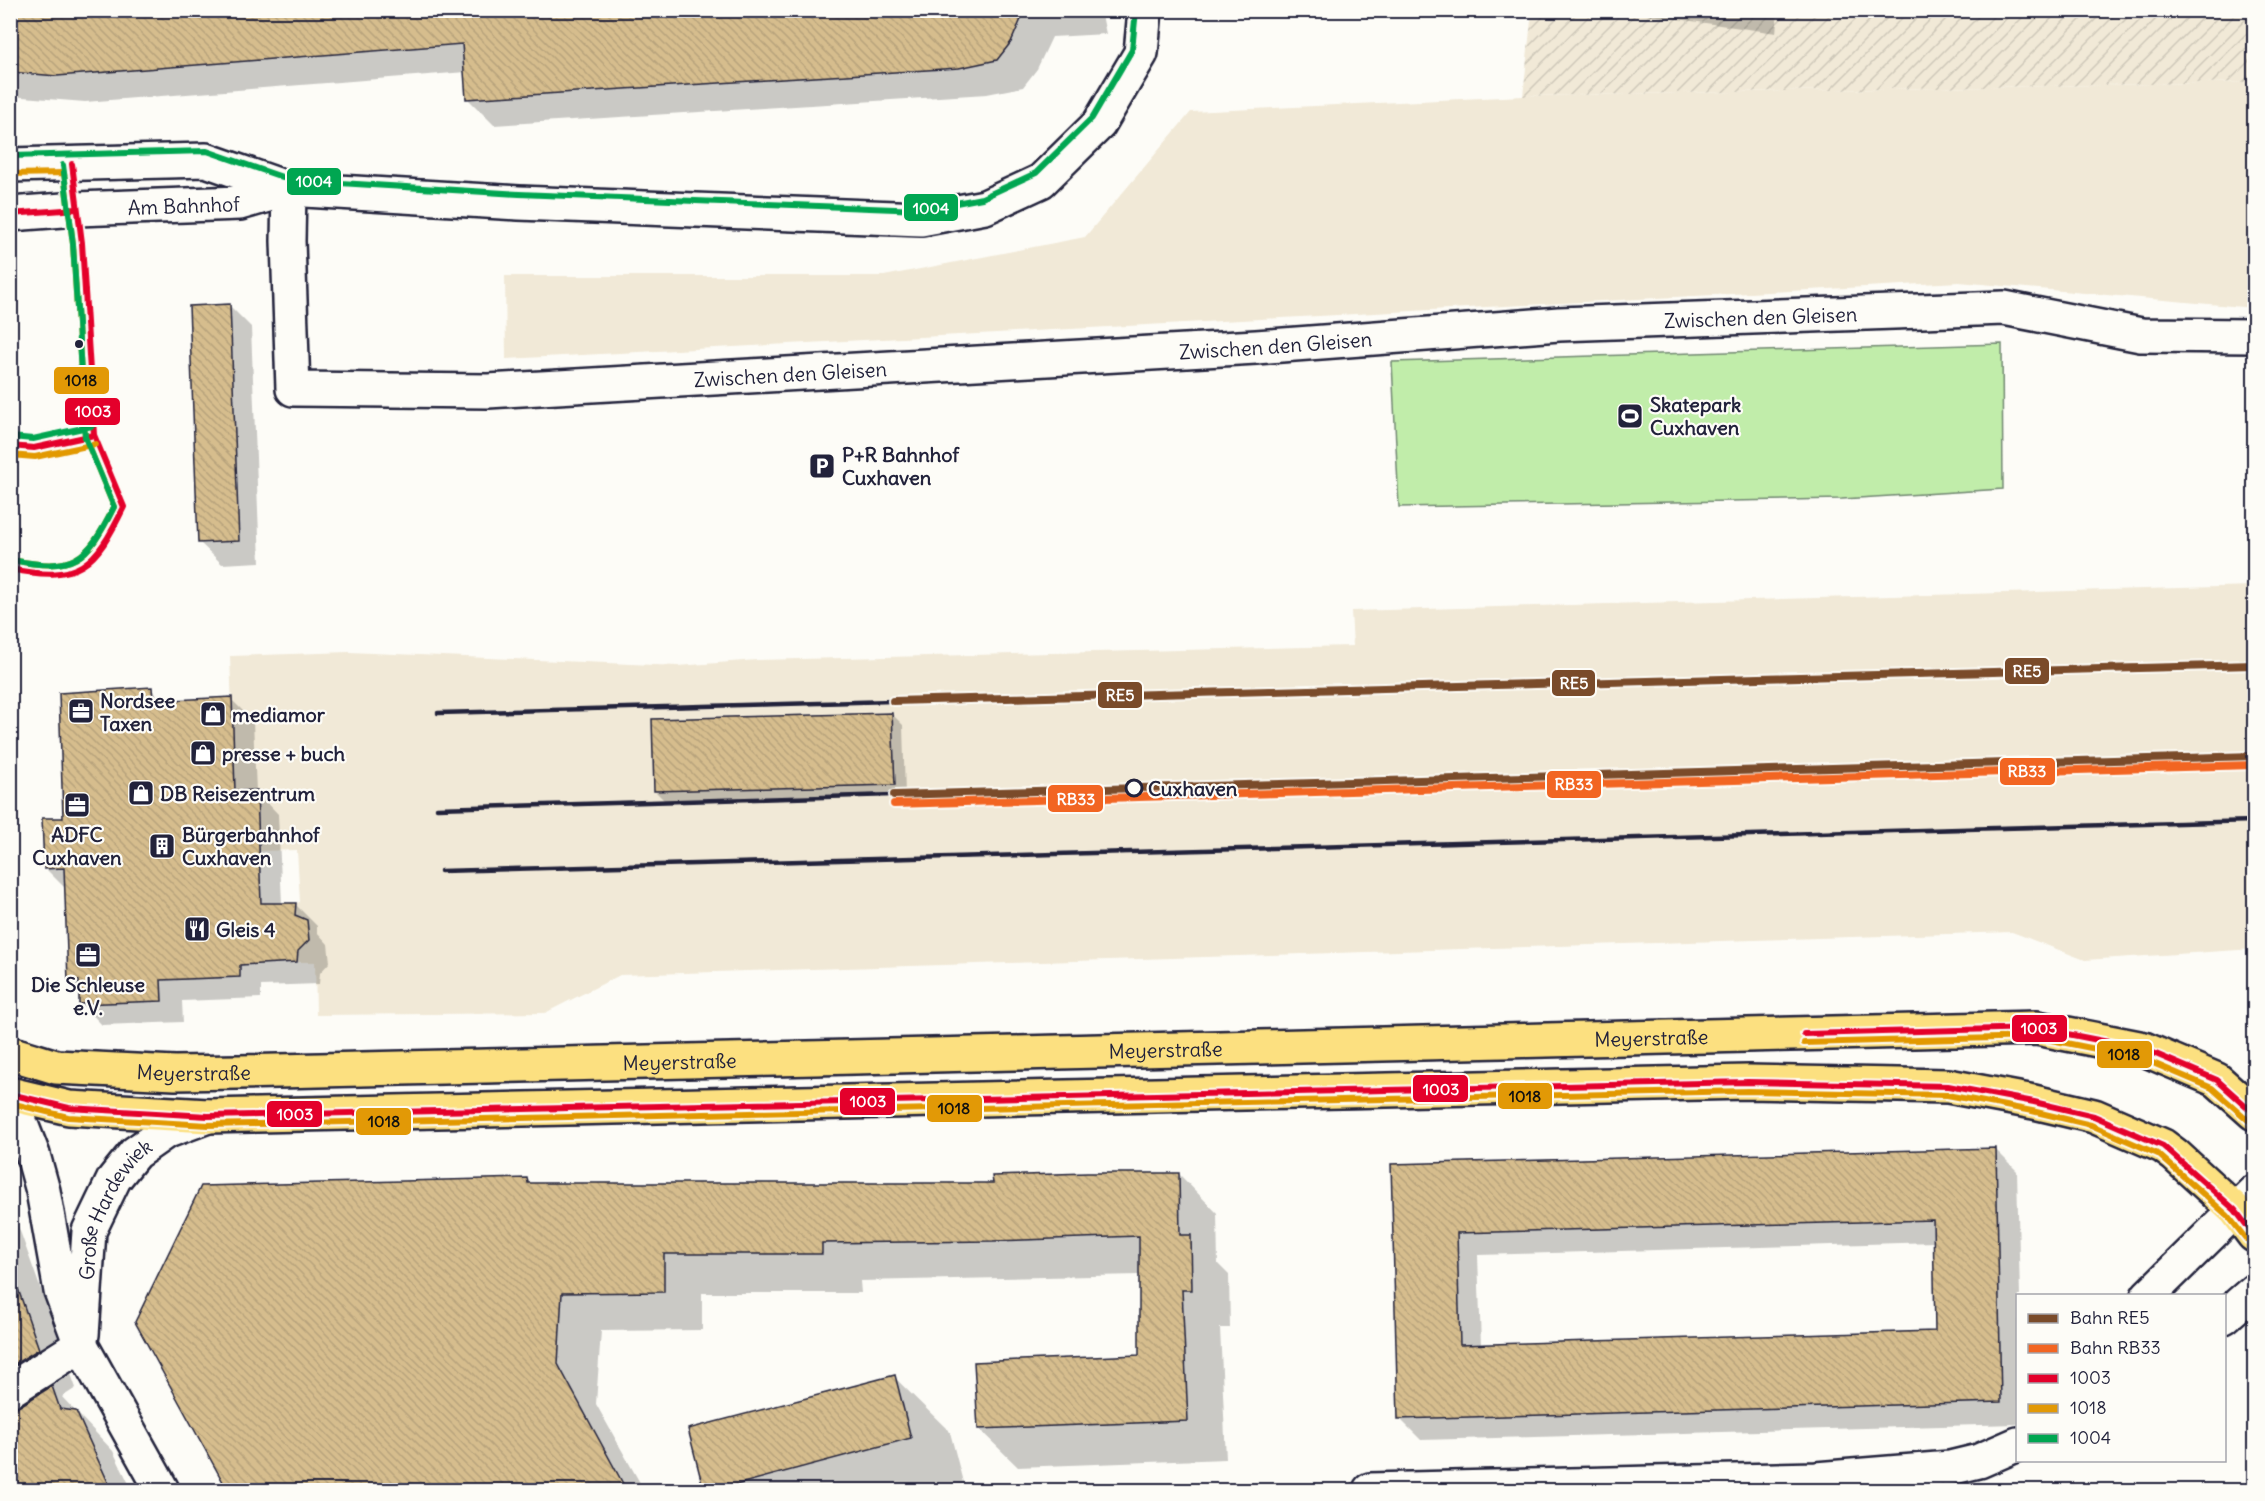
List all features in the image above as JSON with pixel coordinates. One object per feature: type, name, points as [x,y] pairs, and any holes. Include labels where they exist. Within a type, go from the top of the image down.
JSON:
[{"type":"main road","name":"Meyerstraße","points":[[10,1053],[56,1067],[175,1073],[2037,1028],[2144,1049],[2217,1080],[2254,1113]]},
{"type":"main road","name":"Meyerstraße","points":[[10,1095],[69,1108],[208,1116],[1748,1082],[1948,1086],[2094,1116],[2136,1133],[2163,1146],[2248,1212]]},
{"type":"street","name":"Am Bahnhof","points":[[10,165],[206,160],[290,189],[519,203],[921,219],[985,207],[1041,181],[1099,124],[1141,53],[1145,10]]},
{"type":"street","points":[[72,164],[78,209]]},
{"type":"street","name":"Am Bahnhof","points":[[10,214],[240,203],[290,189]]},
{"type":"street","name":"Zwischen den Gleisen","points":[[290,189],[288,240],[293,389],[488,391],[1256,347],[1559,324],[1992,308],[2004,308],[2141,334],[2254,336]]},
{"type":"street","name":"Große Hardewiek","points":[[10,1095],[33,1155],[43,1191],[61,1291],[81,1345],[162,1491]]},
{"type":"street","name":"Große Hardewiek","points":[[81,1345],[89,1231],[114,1179],[135,1153],[165,1132],[208,1116]]},
{"type":"street","points":[[2150,1294],[2248,1212]]},
{"type":"street","points":[[2226,1315],[2254,1291]]},
{"type":"street","points":[[10,1390],[81,1345]]},
{"type":"street","points":[[1371,1491],[1816,1479],[1950,1468],[1979,1461],[2016,1445]]},
{"type":"shaded area","points":[[1532,11],[2254,11],[2254,82],[1523,96]]},
{"type":"shaded area","points":[[2254,82],[2254,308],[1959,282],[506,359],[505,276],[884,276],[1085,237],[1191,112],[1523,96]]},
{"type":"shaded area","points":[[2254,586],[2254,949],[2085,960],[2012,932],[620,975],[545,1013],[316,1015],[315,962],[297,962],[298,951],[309,938],[307,920],[295,915],[296,903],[300,902],[297,850],[260,851],[258,790],[235,791],[230,656],[349,652],[678,666],[757,660],[1353,646],[1351,611]]},
{"type":"green space","points":[[2002,344],[2003,489],[1842,499],[1399,507],[1392,362]]},
{"type":"building","points":[[10,10],[1025,10],[1011,42],[997,60],[959,68],[466,99],[462,44],[57,76],[10,72]]},
{"type":"building","points":[[230,304],[239,541],[198,543],[189,306]]},
{"type":"building","name":"Bürgerbahnhof Cuxhaven","points":[[152,687],[153,701],[232,697],[235,791],[257,790],[261,903],[296,903],[295,915],[307,920],[309,940],[298,951],[297,962],[240,965],[240,977],[161,980],[162,1001],[79,1004],[79,981],[68,981],[64,868],[44,869],[42,818],[63,818],[59,693]]},
{"type":"building","points":[[892,713],[895,785],[654,791],[652,719]]},
{"type":"building","points":[[1996,1148],[2001,1402],[1398,1419],[1391,1164]],"holes":[[[1933,1220],[1935,1331],[1460,1345],[1457,1233]]]},
{"type":"building","points":[[1179,1173],[1180,1235],[1191,1235],[1192,1290],[1182,1290],[1188,1421],[978,1429],[974,1362],[1139,1355],[1139,1236],[822,1243],[822,1254],[664,1254],[664,1292],[562,1293],[558,1364],[627,1491],[228,1491],[135,1322],[201,1186],[527,1178],[528,1183],[993,1183],[992,1176]]},
{"type":"building","points":[[16,1283],[39,1349],[10,1367],[10,1284]]},
{"type":"building","points":[[895,1375],[911,1438],[713,1491],[704,1491],[688,1429]]},
{"type":"building","points":[[52,1386],[60,1409],[76,1411],[112,1491],[10,1491],[10,1409],[20,1406]]},
{"type":"railway","points":[[438,713],[893,701]]},
{"type":"railway","points":[[437,808],[894,795]]},
{"type":"railway","points":[[441,871],[2254,821]]},
{"type":"rail line","name":"RE5","points":[[893,701],[2254,665]]},
{"type":"rail line","name":"RE5","points":[[894,795],[2254,756]]},
{"type":"rail line","name":"RB33","points":[[894,804],[2254,765]]},
{"type":"transit line","name":"1004","points":[[10,156],[207,151],[291,180],[519,194],[920,210],[982,198],[1036,173],[1092,118],[1132,50],[1136,10]]},
{"type":"transit line","name":"1003","points":[[10,569],[53,574],[82,566],[104,544],[124,507],[94,435],[82,243],[72,164]]},
{"type":"transit line","name":"1004","points":[[12,560],[50,565],[76,559],[95,540],[114,507],[85,437],[73,244],[63,165]]},
{"type":"transit line","name":"1018","points":[[10,174],[64,173],[73,244],[85,437],[114,507],[95,540],[76,559],[50,565],[12,560]]},
{"type":"transit line","name":"1003","points":[[10,214],[77,209]]},
{"type":"transit line","name":"1004","points":[[11,437],[33,439],[92,426]]},
{"type":"transit line","name":"1003","points":[[10,446],[34,448],[94,435]]},
{"type":"transit line","name":"1018","points":[[10,455],[35,457],[96,444]]},
{"type":"transit line","name":"1003","points":[[1804,1034],[2037,1028],[2144,1049],[2217,1080],[2254,1113]]},
{"type":"transit line","name":"1018","points":[[1804,1043],[2036,1037],[2141,1058],[2212,1088],[2248,1120]]},
{"type":"transit line","name":"1003","points":[[10,1094],[69,1108],[208,1116],[1748,1082],[1948,1086],[2094,1116],[2163,1146],[2235,1210],[2254,1235]]},
{"type":"transit line","name":"1018","points":[[10,1103],[68,1117],[208,1125],[1748,1091],[1947,1095],[2091,1125],[2158,1154],[2228,1216],[2247,1240]]},
{"type":"place","name":"Skatepark Cuxhaven","points":[[1630,416]]},
{"type":"place","name":"P+R Bahnhof Cuxhaven","points":[[822,466]]},
{"type":"place","name":"Nordsee Taxen","points":[[81,711]]},
{"type":"place","name":"mediamor","points":[[213,714]]},
{"type":"place","name":"presse + buch","points":[[203,753]]},
{"type":"place","name":"Cuxhaven","points":[[1134,788]]},
{"type":"place","name":"DB Reisezentrum","points":[[141,793]]},
{"type":"place","name":"ADFC Cuxhaven","points":[[77,805]]},
{"type":"place","name":"Bürgerbahnhof Cuxhaven","points":[[162,846]]},
{"type":"place","name":"Gleis 4","points":[[197,929]]},
{"type":"place","name":"Die Schleuse e.V.","points":[[88,955]]}]
